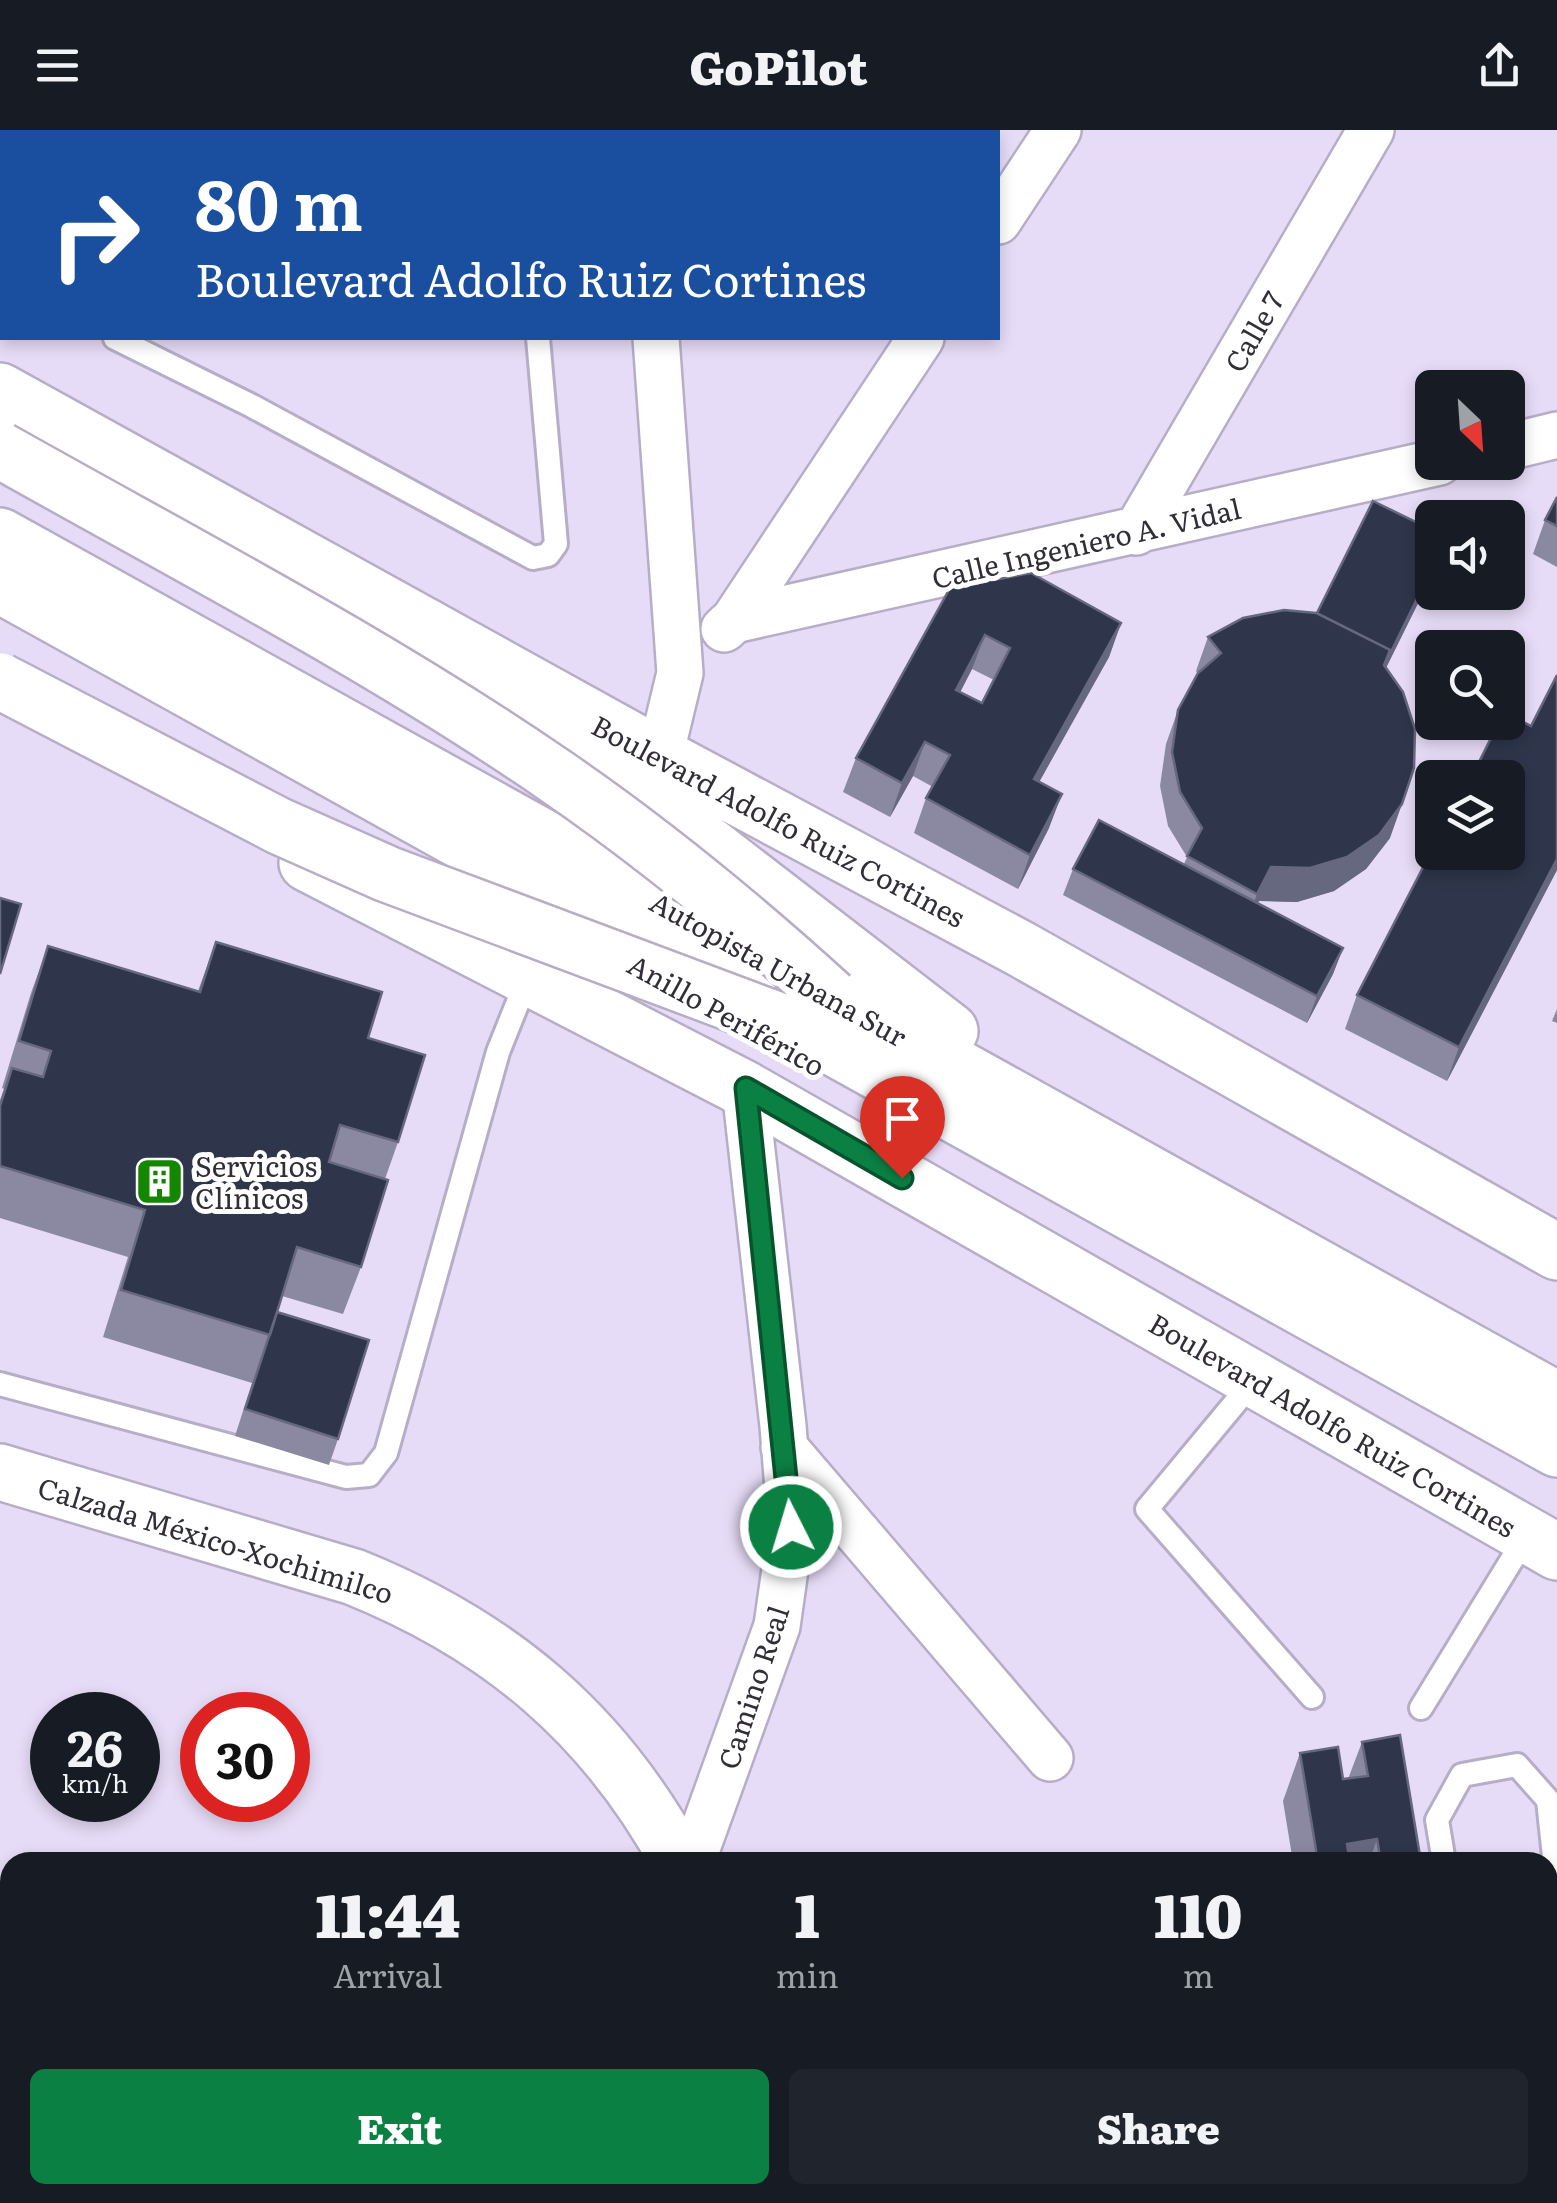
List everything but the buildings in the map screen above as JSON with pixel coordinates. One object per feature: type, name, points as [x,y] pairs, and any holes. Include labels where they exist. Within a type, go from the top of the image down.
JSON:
[{"type":"main road","name":"Boulevard Adolfo Ruiz Cortines","points":[[0,391],[660,756],[1020,949],[1557,1252]]},
{"type":"main road","points":[[0,450],[354,649],[511,746],[696,880],[814,1012]]},
{"type":"main road","points":[[0,509],[1557,1372]]},
{"type":"main road","name":"Autopista Urbana Sur","points":[[0,536],[1557,1449]]},
{"type":"main road","name":"Autopista Urbana Sur","points":[[0,585],[1557,1400]]},
{"type":"main road","name":"Anillo Periférico","points":[[0,614],[1557,1477]]},
{"type":"main road","points":[[424,626],[965,1042]]},
{"type":"main road","points":[[0,681],[279,826],[388,874],[814,1012]]},
{"type":"main road","name":"Boulevard Adolfo Ruiz Cortines","points":[[0,699],[358,890],[746,1088],[1542,1543]]},
{"type":"main road","points":[[358,890],[728,1015]]},
{"type":"main road","name":"Calzada México-Xochimilco","points":[[1,1477],[354,1578],[449,1621],[507,1659],[572,1714],[636,1790],[674,1852]]},
{"type":"street","points":[[1000,218],[1058,130]]},
{"type":"street","name":"Calle 7","points":[[1136,532],[1371,130]]},
{"type":"street","points":[[656,340],[680,673],[660,756]]},
{"type":"street","points":[[680,673],[734,620],[919,340]]},
{"type":"street","points":[[1525,443],[1557,435]]},
{"type":"street","name":"Calle Ingeniero A. Vidal","points":[[734,620],[1415,468]]},
{"type":"street","name":"Camino Real","points":[[696,1852],[777,1626],[791,1527],[746,1088]]},
{"type":"street","points":[[784,1447],[1050,1758]]},
{"type":"lane","points":[[119,340],[252,406],[533,558],[548,555],[556,544],[538,340]]},
{"type":"lane","points":[[0,1384],[346,1477],[369,1476],[386,1453],[498,1052],[528,977]]},
{"type":"lane","points":[[1255,1379],[1146,1508],[1312,1697]]},
{"type":"lane","points":[[1421,1708],[1542,1543]]},
{"type":"lane","points":[[1442,1852],[1437,1820],[1462,1774],[1518,1765],[1548,1800],[1554,1852]]},
{"type":"place","name":"Servicios Clínicos","points":[[160,1181]]},
{"type":"route","points":[[791,1527],[746,1088],[902,1178]]}]
